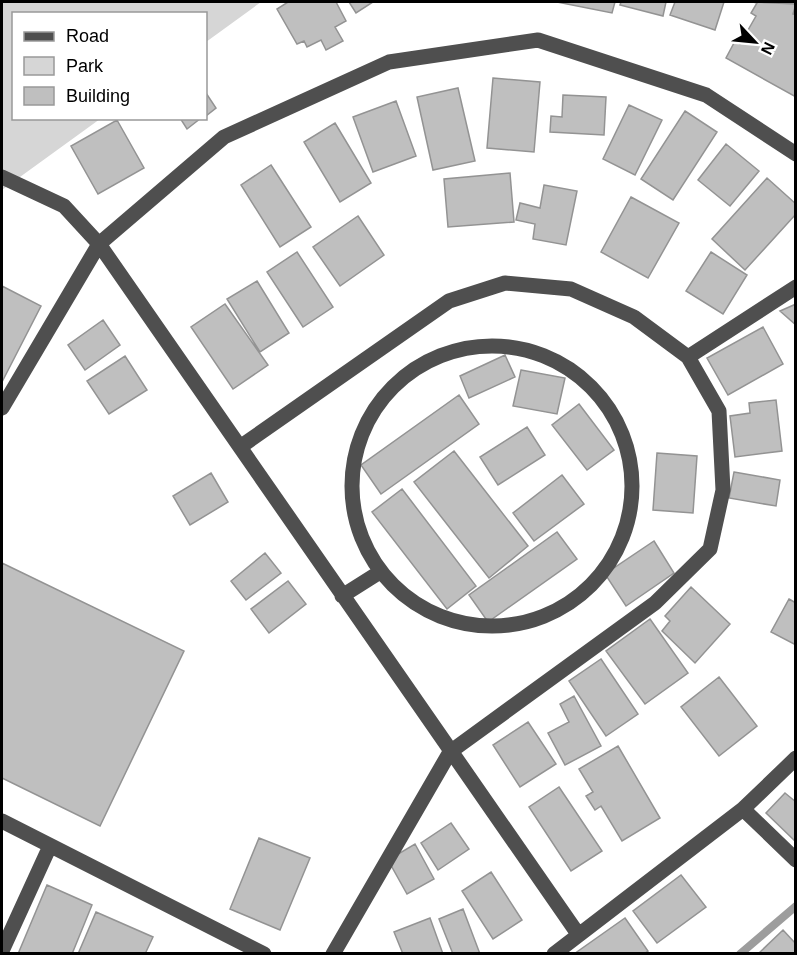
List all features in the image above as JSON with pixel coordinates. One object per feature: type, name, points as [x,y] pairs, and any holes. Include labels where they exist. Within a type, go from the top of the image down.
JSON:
[{"type":"street","points":[[2,408],[99,244],[224,137],[388,63],[538,40],[706,95],[795,153]]},
{"type":"street","points":[[2,177],[64,206],[99,244],[578,934]]},
{"type":"street","points":[[240,447],[449,301],[505,283],[571,289],[634,317],[688,357],[719,411],[723,490],[710,549],[655,603],[450,752],[333,954]]},
{"type":"street","points":[[688,357],[795,287]]},
{"type":"street","points":[[468,347],[516,347],[561,362],[598,393],[623,433],[633,480],[628,524],[609,565],[579,597],[540,619],[496,627],[452,622],[412,602],[380,572],[358,529],[352,482],[361,435],[386,394],[423,364],[468,347]]},
{"type":"street","points":[[342,596],[380,572]]},
{"type":"street","points":[[554,954],[743,809],[795,758]]},
{"type":"street","points":[[743,809],[795,860]]},
{"type":"street","points":[[2,821],[264,954]]},
{"type":"street","points":[[2,951],[50,846]]},
{"type":"green space","points":[[2,2],[261,2],[207,41],[207,12],[12,12],[12,120],[99,120],[2,190]]},
{"type":"building","points":[[288,2],[336,2],[346,21],[335,27],[343,41],[326,50],[321,40],[307,47],[304,41],[297,44],[277,9]]},
{"type":"building","points":[[349,2],[373,2],[356,13]]},
{"type":"building","points":[[557,2],[615,2],[612,13]]},
{"type":"building","points":[[621,2],[666,2],[663,16],[620,5]]},
{"type":"building","points":[[675,2],[724,2],[715,30],[670,15]]},
{"type":"building","points":[[753,2],[796,4],[793,14],[796,15],[796,97],[726,58],[735,41],[740,44],[756,16],[751,13],[757,3]]},
{"type":"building","points":[[493,78],[540,82],[534,152],[487,148]]},
{"type":"building","points":[[458,88],[475,161],[433,170],[417,97]]},
{"type":"building","points":[[207,94],[216,108],[207,115]]},
{"type":"building","points":[[563,95],[606,97],[604,135],[550,132],[551,116],[562,117]]},
{"type":"building","points":[[396,101],[416,156],[373,172],[353,117]]},
{"type":"building","points":[[629,105],[662,120],[635,175],[603,159]]},
{"type":"building","points":[[685,111],[717,132],[673,200],[641,179]]},
{"type":"building","points":[[117,120],[144,168],[98,194],[71,146]]},
{"type":"building","points":[[181,120],[198,120],[187,129]]},
{"type":"building","points":[[335,123],[371,183],[340,202],[304,142]]},
{"type":"building","points":[[726,144],[759,171],[730,206],[698,180]]},
{"type":"building","points":[[271,165],[311,227],[280,247],[241,185]]},
{"type":"building","points":[[510,173],[514,222],[448,227],[444,179]]},
{"type":"building","points":[[767,178],[796,204],[796,214],[745,270],[712,239]]},
{"type":"building","points":[[544,185],[577,191],[566,245],[533,239],[535,224],[516,220],[520,203],[540,208]]},
{"type":"building","points":[[631,197],[679,223],[648,278],[601,252]]},
{"type":"building","points":[[358,216],[384,255],[340,286],[313,247]]},
{"type":"building","points":[[297,252],[333,307],[303,327],[267,272]]},
{"type":"building","points":[[711,252],[747,275],[723,314],[686,291]]},
{"type":"building","points":[[257,281],[289,333],[260,352],[227,299]]},
{"type":"building","points":[[2,286],[41,306],[2,382]]},
{"type":"building","points":[[225,304],[268,365],[233,389],[191,327]]},
{"type":"building","points":[[796,304],[796,325],[780,311]]},
{"type":"building","points":[[103,320],[120,345],[85,370],[68,345]]},
{"type":"building","points":[[763,327],[783,364],[728,395],[707,358]]},
{"type":"building","points":[[505,355],[515,377],[469,398],[460,376]]},
{"type":"building","points":[[125,356],[147,390],[109,414],[87,381]]},
{"type":"building","points":[[521,370],[565,378],[557,414],[513,406]]},
{"type":"building","points":[[459,395],[479,424],[381,494],[361,465]]},
{"type":"building","points":[[776,400],[782,451],[735,457],[730,416],[750,413],[749,403]]},
{"type":"building","points":[[579,404],[614,450],[587,470],[552,425]]},
{"type":"building","points":[[527,427],[545,455],[498,485],[480,457]]},
{"type":"building","points":[[454,451],[528,546],[489,578],[414,482]]},
{"type":"building","points":[[657,453],[697,456],[693,513],[653,510]]},
{"type":"building","points":[[734,472],[780,480],[776,506],[729,498]]},
{"type":"building","points":[[211,473],[228,502],[190,525],[173,496]]},
{"type":"building","points":[[562,475],[584,504],[534,541],[513,513]]},
{"type":"building","points":[[402,489],[476,586],[447,609],[372,512]]},
{"type":"building","points":[[557,532],[577,559],[488,622],[469,595]]},
{"type":"building","points":[[654,541],[674,573],[626,606],[605,574]]},
{"type":"building","points":[[265,553],[281,573],[246,600],[231,581]]},
{"type":"building","points":[[2,563],[184,651],[100,826],[2,778]]},
{"type":"building","points":[[288,581],[306,604],[269,633],[251,609]]},
{"type":"building","points":[[691,587],[730,624],[695,663],[662,631],[670,621],[665,616]]},
{"type":"building","points":[[789,599],[796,603],[796,645],[771,632]]},
{"type":"building","points":[[650,619],[688,673],[645,704],[606,651]]},
{"type":"building","points":[[601,659],[638,714],[606,736],[569,681]]},
{"type":"building","points":[[719,677],[757,726],[719,756],[681,707]]},
{"type":"building","points":[[574,696],[601,746],[565,765],[548,733],[569,722],[560,704]]},
{"type":"building","points":[[528,722],[556,764],[520,787],[493,745]]},
{"type":"building","points":[[618,746],[660,818],[622,841],[601,806],[595,810],[586,796],[593,792],[579,769]]},
{"type":"building","points":[[559,787],[602,851],[571,871],[529,807]]},
{"type":"building","points":[[785,793],[796,802],[796,842],[766,813]]},
{"type":"building","points":[[451,823],[469,849],[438,870],[421,843]]},
{"type":"building","points":[[259,838],[310,858],[280,930],[230,909]]},
{"type":"building","points":[[415,844],[434,879],[407,894],[388,860]]},
{"type":"building","points":[[491,872],[522,920],[493,939],[462,891]]},
{"type":"building","points":[[681,875],[706,907],[657,943],[633,911]]},
{"type":"building","points":[[47,885],[92,905],[72,954],[18,954]]},
{"type":"building","points":[[463,909],[480,954],[453,954],[439,919]]},
{"type":"building","points":[[96,912],[153,937],[145,954],[78,954]]},
{"type":"building","points":[[430,918],[443,954],[403,954],[394,932]]},
{"type":"building","points":[[625,918],[648,951],[644,954],[574,954]]},
{"type":"building","points":[[783,930],[796,944],[796,954],[758,954]]},
{"type":"waterway","points":[[740,954],[796,906]]}]
